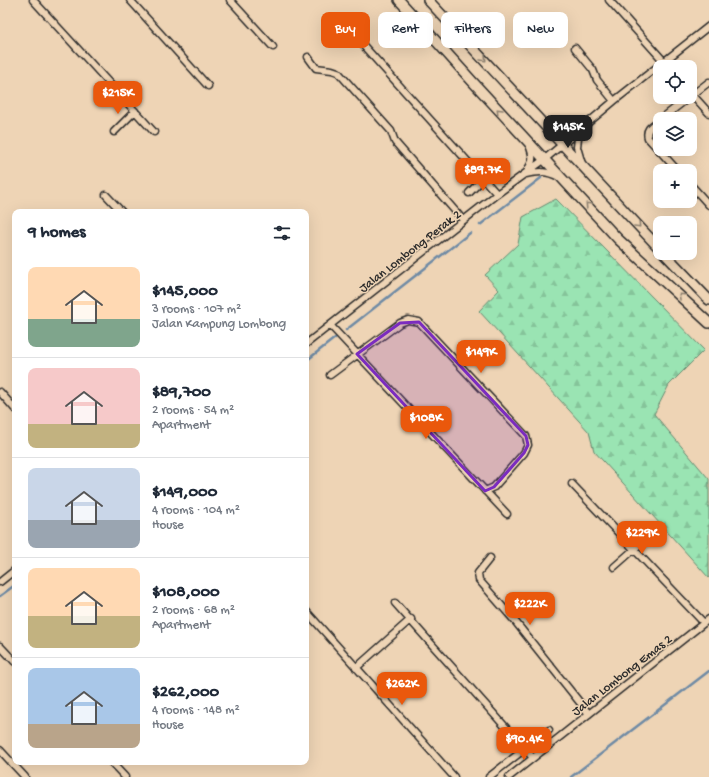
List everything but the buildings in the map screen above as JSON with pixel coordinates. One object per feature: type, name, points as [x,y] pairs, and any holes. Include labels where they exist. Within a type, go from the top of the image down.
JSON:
[{"type":"street","points":[[33,0],[154,132]]},
{"type":"street","points":[[130,0],[208,86]]},
{"type":"street","points":[[230,0],[273,47]]},
{"type":"street","points":[[399,0],[562,179],[618,238],[709,323]]},
{"type":"street","points":[[428,0],[582,167],[653,241]]},
{"type":"street","points":[[609,0],[662,60]]},
{"type":"street","name":"Jalan Lombong Perak 2","points":[[666,60],[709,26]]},
{"type":"street","points":[[366,48],[497,194]]},
{"type":"street","points":[[575,48],[593,70],[597,80],[614,100]]},
{"type":"street","points":[[308,57],[316,68],[338,72],[391,131],[396,142],[463,220]]},
{"type":"street","name":"Jalan Lombong Perak 2","points":[[309,342],[463,220],[545,159],[614,100],[653,70]]},
{"type":"street","points":[[697,90],[709,82]]},
{"type":"street","points":[[697,100],[709,113]]},
{"type":"street","points":[[669,112],[679,104]]},
{"type":"street","points":[[114,132],[135,111]]},
{"type":"street","points":[[653,125],[648,129],[647,133],[648,138],[653,144]]},
{"type":"street","points":[[548,130],[567,132],[579,130],[577,147],[582,167]]},
{"type":"street","points":[[524,174],[532,162],[533,156],[526,139]]},
{"type":"street","points":[[664,156],[672,164]]},
{"type":"street","points":[[524,174],[539,171],[547,172],[562,179]]},
{"type":"street","points":[[469,192],[484,178]]},
{"type":"street","points":[[697,192],[709,205]]},
{"type":"street","points":[[106,195],[119,209]]},
{"type":"street","points":[[671,260],[709,300]]},
{"type":"street","points":[[330,375],[400,323],[408,320],[419,322],[526,436],[528,445],[524,453],[494,487],[485,491]]},
{"type":"street","points":[[330,325],[507,514]]},
{"type":"street","points":[[0,392],[12,406]]},
{"type":"street","points":[[572,484],[706,621]]},
{"type":"street","points":[[614,567],[657,529]]},
{"type":"street","points":[[490,558],[478,574],[479,580],[514,620],[589,714]]},
{"type":"street","points":[[1,580],[12,572]]},
{"type":"street","points":[[395,603],[533,758]]},
{"type":"street","points":[[309,614],[454,777]]},
{"type":"street","points":[[356,668],[410,619]]},
{"type":"street","name":"Jalan Lombong Emas 2","points":[[509,777],[706,621]]},
{"type":"street","points":[[0,646],[12,659]]},
{"type":"street","points":[[489,777],[549,730]]},
{"type":"street","points":[[0,750],[12,763]]},
{"type":"street","points":[[14,765],[25,777]]},
{"type":"street","points":[[114,765],[125,777]]},
{"type":"highlighted area","points":[[419,322],[526,436],[528,445],[524,453],[494,487],[485,491],[357,354],[400,323]]},
{"type":"green space","points":[[556,199],[704,350],[669,385],[654,414],[709,479],[709,578],[594,451],[589,432],[479,311],[499,290],[485,275],[518,244],[523,217]]},
{"type":"waterway","points":[[480,225],[541,178]]},
{"type":"waterway","points":[[346,330],[470,233]]},
{"type":"waterway","points":[[309,359],[335,338]]},
{"type":"waterway","points":[[0,596],[12,587]]},
{"type":"waterway","points":[[571,777],[709,671]]}]
